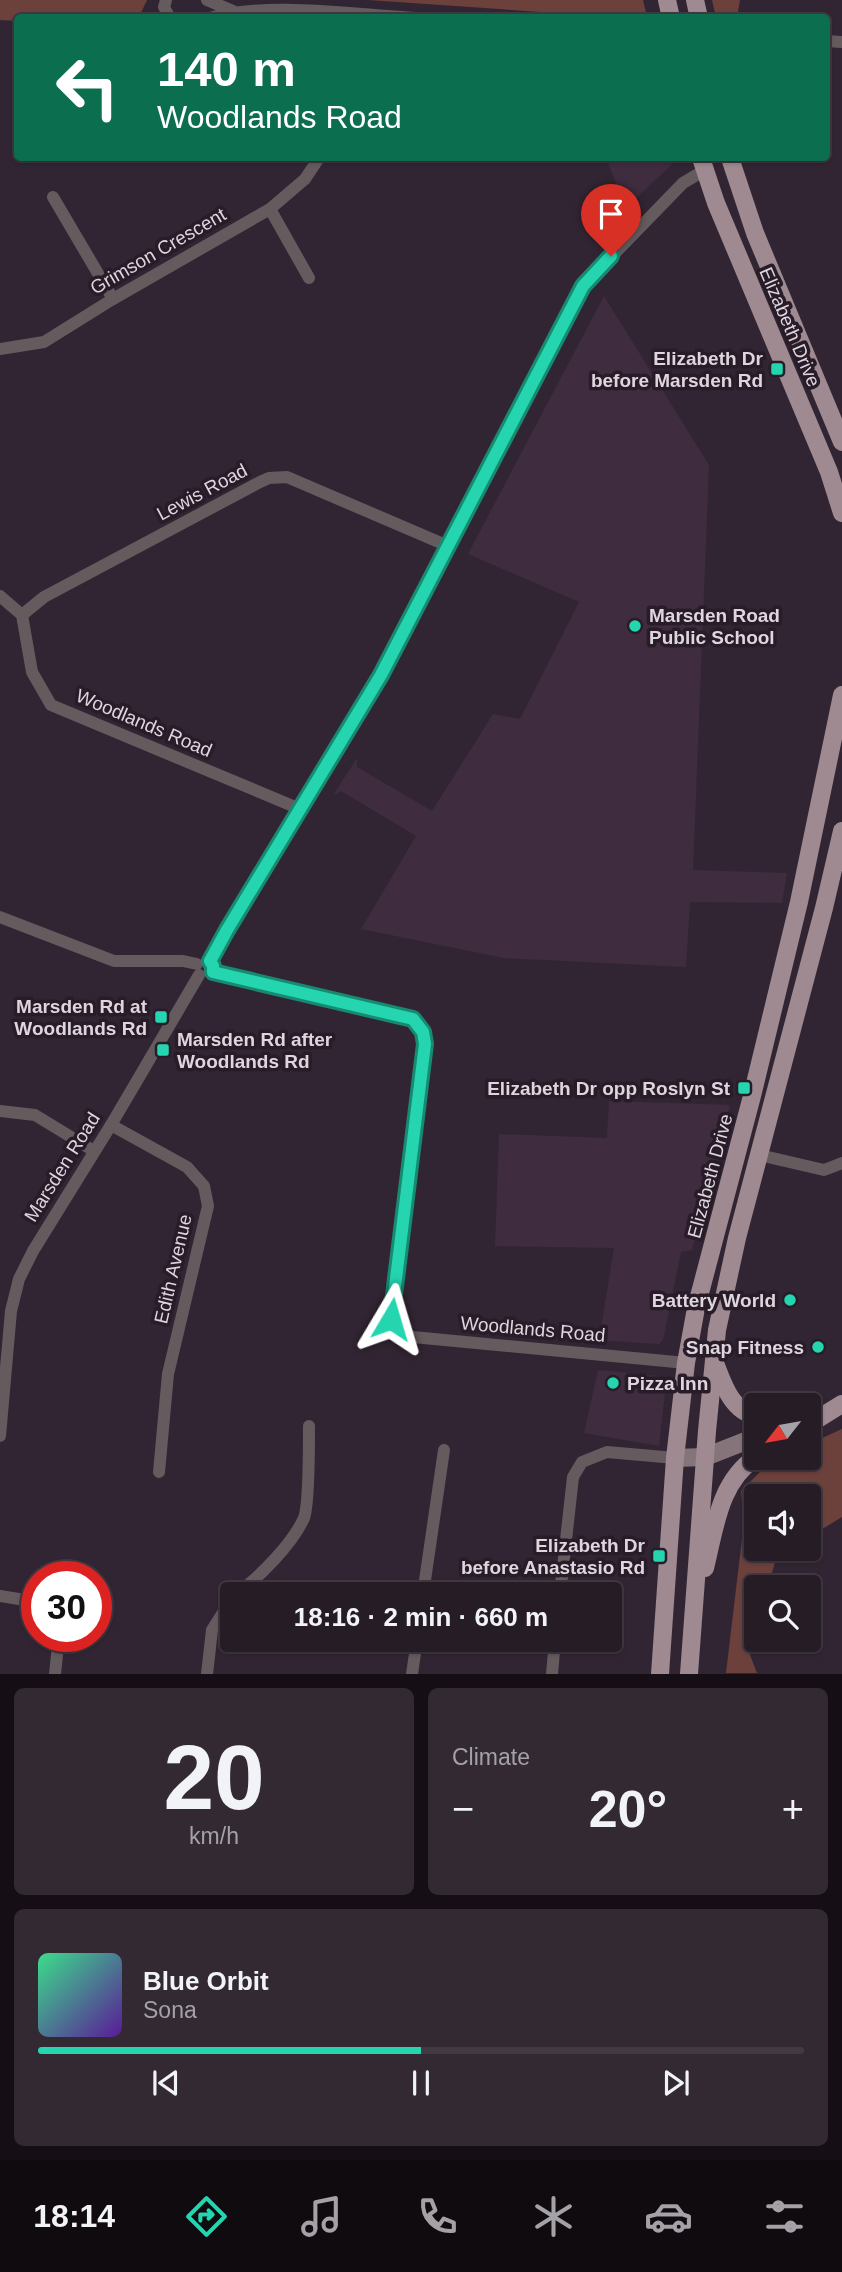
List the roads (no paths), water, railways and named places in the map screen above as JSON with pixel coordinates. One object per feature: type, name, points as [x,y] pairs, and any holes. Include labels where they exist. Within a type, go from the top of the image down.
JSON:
[{"type":"main road","name":"Elizabeth Drive","points":[[731,161],[758,242],[842,442]]},
{"type":"main road","name":"Elizabeth Drive","points":[[703,164],[744,272],[829,472],[842,513]]},
{"type":"main road","name":"Elizabeth Drive","points":[[660,1674],[675,1458],[686,1363],[696,1308],[795,921],[842,695]]},
{"type":"main road","points":[[689,1674],[713,1359],[726,1285],[842,831]]},
{"type":"main road","points":[[713,1359],[736,1406],[744,1410]]},
{"type":"main road","points":[[821,1407],[842,1402]]},
{"type":"main road","points":[[821,1411],[842,1402]]},
{"type":"main road","points":[[821,1416],[842,1402]]},
{"type":"main road","points":[[675,1458],[705,1457],[744,1442]]},
{"type":"main road","points":[[692,1619],[720,1507],[735,1476],[744,1466]]},
{"type":"street","points":[[207,0],[233,11]]},
{"type":"street","points":[[223,14],[233,11],[311,11],[348,14]]},
{"type":"street","name":"Grimson Crescent","points":[[0,349],[44,342],[270,209],[305,179],[316,161]]},
{"type":"street","points":[[0,917],[114,961],[183,961],[198,970],[203,959],[211,967],[300,809],[381,675],[583,286],[703,164]]},
{"type":"street","points":[[53,197],[113,299]]},
{"type":"street","points":[[270,209],[309,278]]},
{"type":"street","name":"Lewis Road","points":[[22,615],[44,597],[260,482],[277,477],[287,477],[316,487],[448,546]]},
{"type":"street","points":[[0,596],[22,615]]},
{"type":"street","name":"Woodlands Road","points":[[22,615],[32,672],[51,705],[300,809]]},
{"type":"street","points":[[827,772],[842,746]]},
{"type":"street","name":"Woodlands Road","points":[[211,967],[413,1019],[423,1032],[425,1044],[391,1319],[401,1332],[413,1337],[686,1363]]},
{"type":"street","name":"Marsden Road","points":[[0,1436],[6,1309],[24,1268],[111,1125],[198,970]]},
{"type":"street","points":[[0,1111],[36,1115],[94,1151]]},
{"type":"street","name":"Edith Avenue","points":[[111,1125],[187,1167],[204,1185],[208,1206],[168,1374],[159,1472]]},
{"type":"street","points":[[759,1155],[824,1170],[842,1164]]},
{"type":"street","points":[[253,1582],[282,1550],[305,1516],[309,1426]]},
{"type":"street","points":[[425,1582],[444,1450]]},
{"type":"street","points":[[562,1582],[573,1477],[582,1461],[607,1452],[675,1458]]},
{"type":"street","points":[[0,1595],[21,1599]]},
{"type":"street","points":[[207,1674],[212,1630],[220,1617]]},
{"type":"street","points":[[55,1674],[57,1652]]},
{"type":"street","points":[[412,1674],[415,1652]]},
{"type":"street","points":[[552,1674],[554,1652]]},
{"type":"place","name":"Elizabeth Dr before Marsden Rd","points":[[777,369]]},
{"type":"place","name":"Marsden Road Public School","points":[[635,626]]},
{"type":"place","name":"Marsden Rd at Woodlands Rd","points":[[161,1017]]},
{"type":"place","name":"Marsden Rd after Woodlands Rd","points":[[163,1050]]},
{"type":"place","name":"Elizabeth Dr opp Roslyn St","points":[[744,1088]]},
{"type":"place","name":"Battery World","points":[[790,1300]]},
{"type":"place","name":"Snap Fitness","points":[[818,1347]]},
{"type":"place","name":"Pizza Inn","points":[[613,1383]]},
{"type":"place","name":"Elizabeth Dr before Anastasio Rd","points":[[659,1556]]}]
